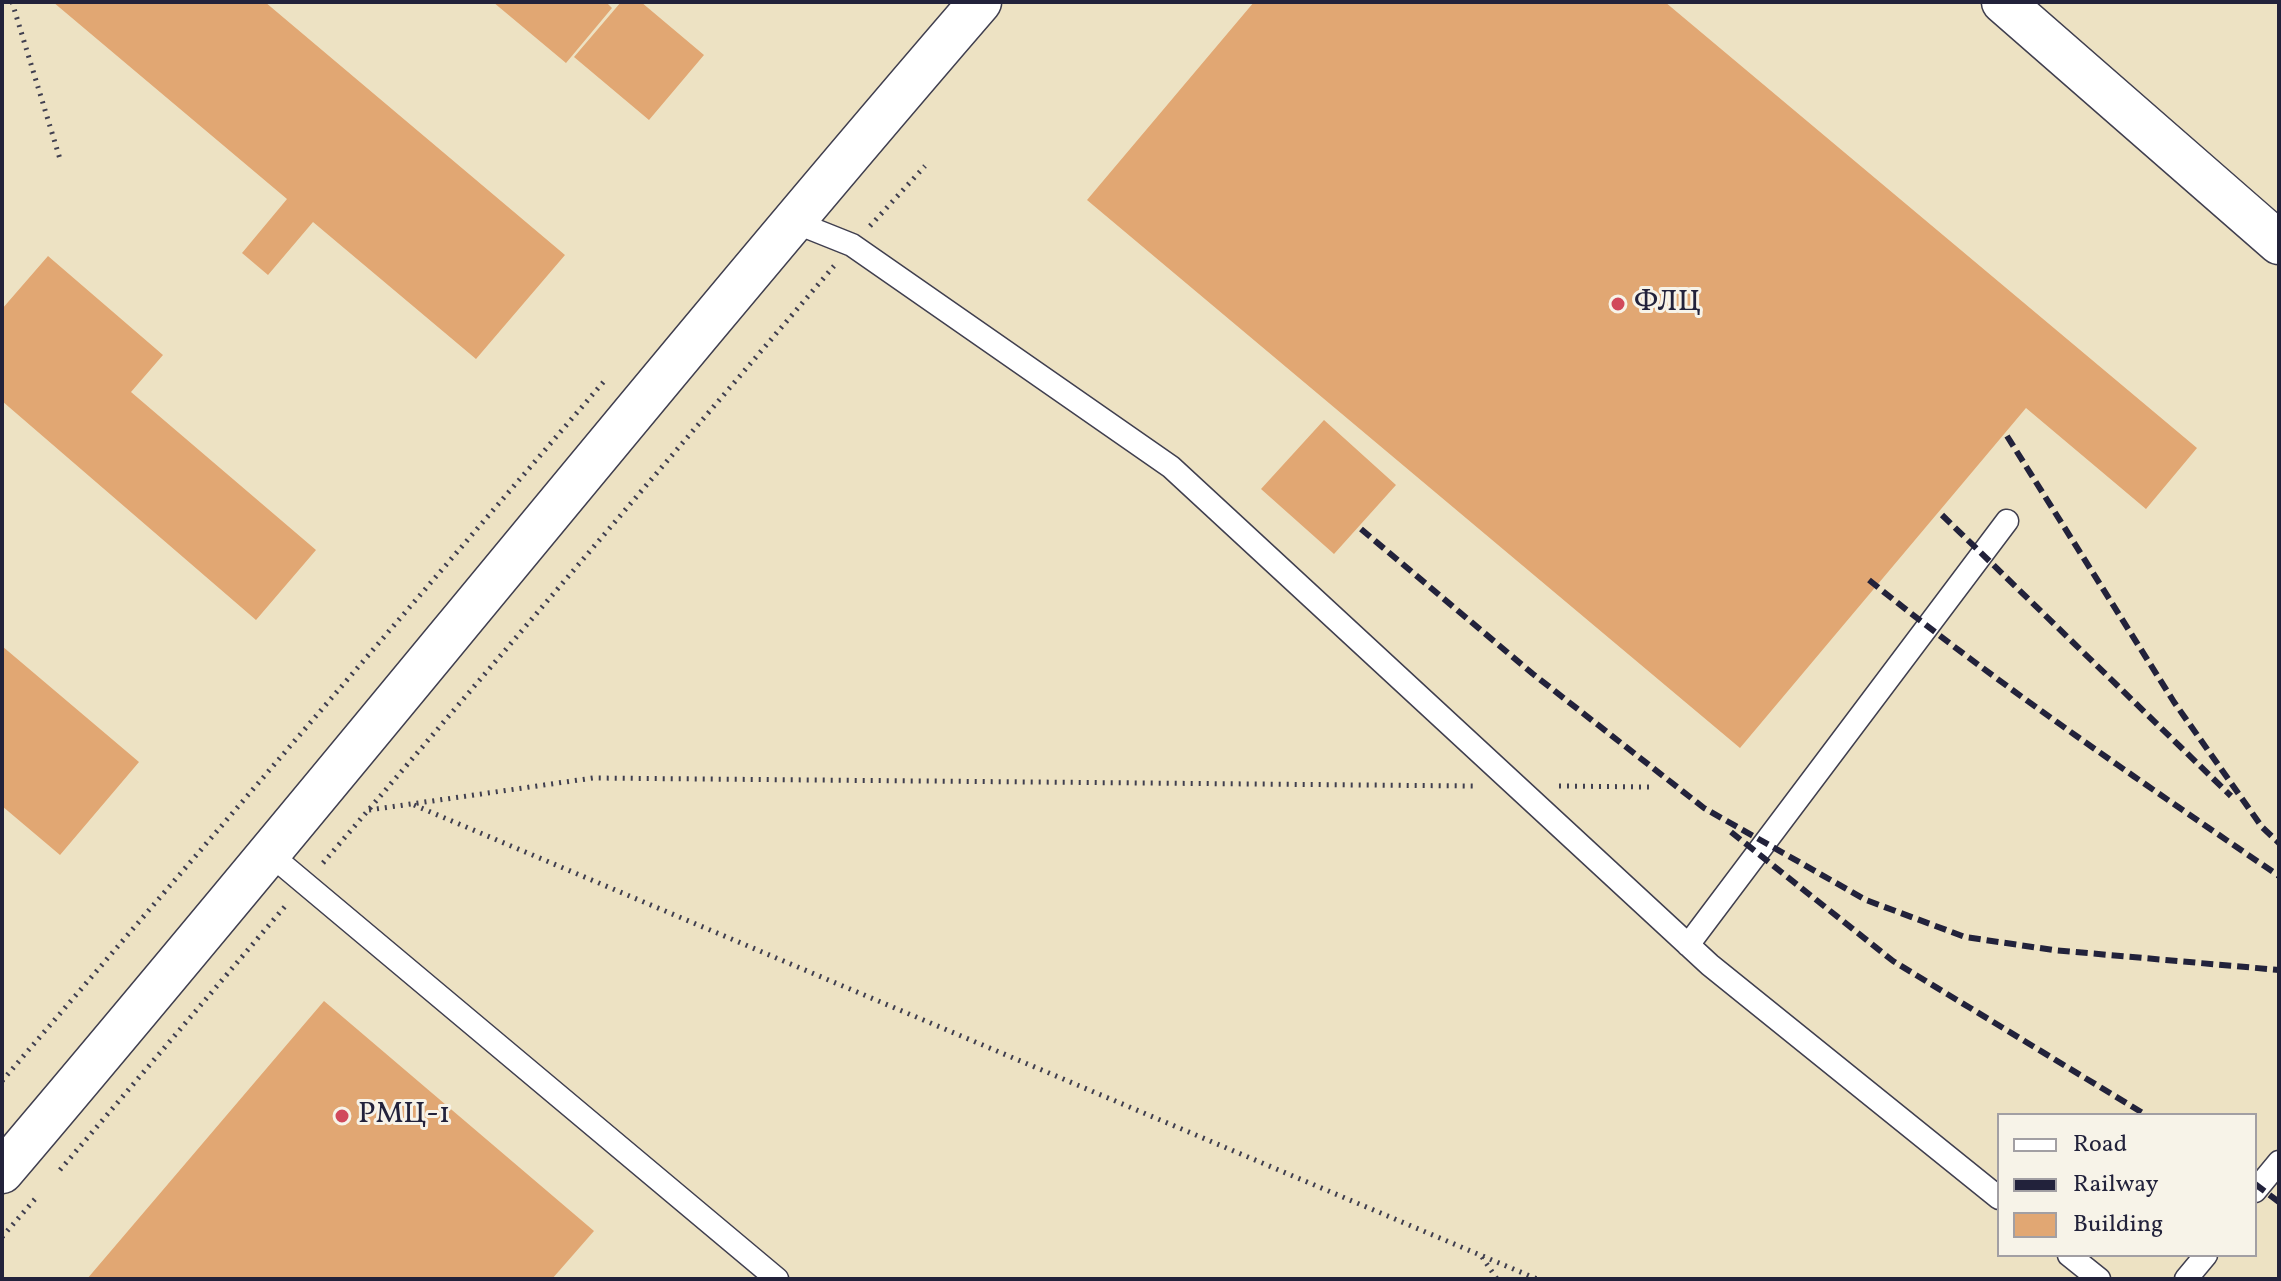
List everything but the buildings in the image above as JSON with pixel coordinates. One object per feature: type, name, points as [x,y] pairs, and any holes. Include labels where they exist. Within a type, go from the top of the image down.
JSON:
[{"type":"street","points":[[2,1172],[271,855],[792,221],[980,2]]},
{"type":"street","points":[[2003,2],[2279,243]]},
{"type":"lane","points":[[792,221],[852,245],[1171,467],[1688,945],[1997,1196]]},
{"type":"lane","points":[[1688,945],[2007,521]]},
{"type":"lane","points":[[271,855],[777,1279]]},
{"type":"lane","points":[[2257,1189],[2279,1162]]},
{"type":"lane","points":[[2072,1257],[2099,1279]]},
{"type":"lane","points":[[2186,1279],[2204,1257]]},
{"type":"path","points":[[12,2],[60,159]]},
{"type":"path","points":[[52,1178],[852,245],[925,166]]},
{"type":"path","points":[[2,1081],[607,378]]},
{"type":"path","points":[[368,810],[593,778],[1649,787]]},
{"type":"path","points":[[412,804],[1537,1279]]},
{"type":"path","points":[[2,1237],[42,1190]]},
{"type":"path","points":[[1481,1257],[1497,1279]]},
{"type":"railway","points":[[2007,436],[2174,702],[2262,827],[2279,843]]},
{"type":"railway","points":[[1942,515],[2231,796]]},
{"type":"railway","points":[[1361,529],[1533,674],[1704,808],[1866,900],[1965,937],[2053,950],[2279,970]]},
{"type":"railway","points":[[1869,580],[2020,695],[2279,876]]},
{"type":"railway","points":[[1731,832],[1893,961],[2143,1113]]},
{"type":"railway","points":[[2257,1186],[2279,1202]]},
{"type":"place","name":"ФЛЦ","points":[[1618,304]]},
{"type":"place","name":"РМЦ-1","points":[[342,1116]]}]
